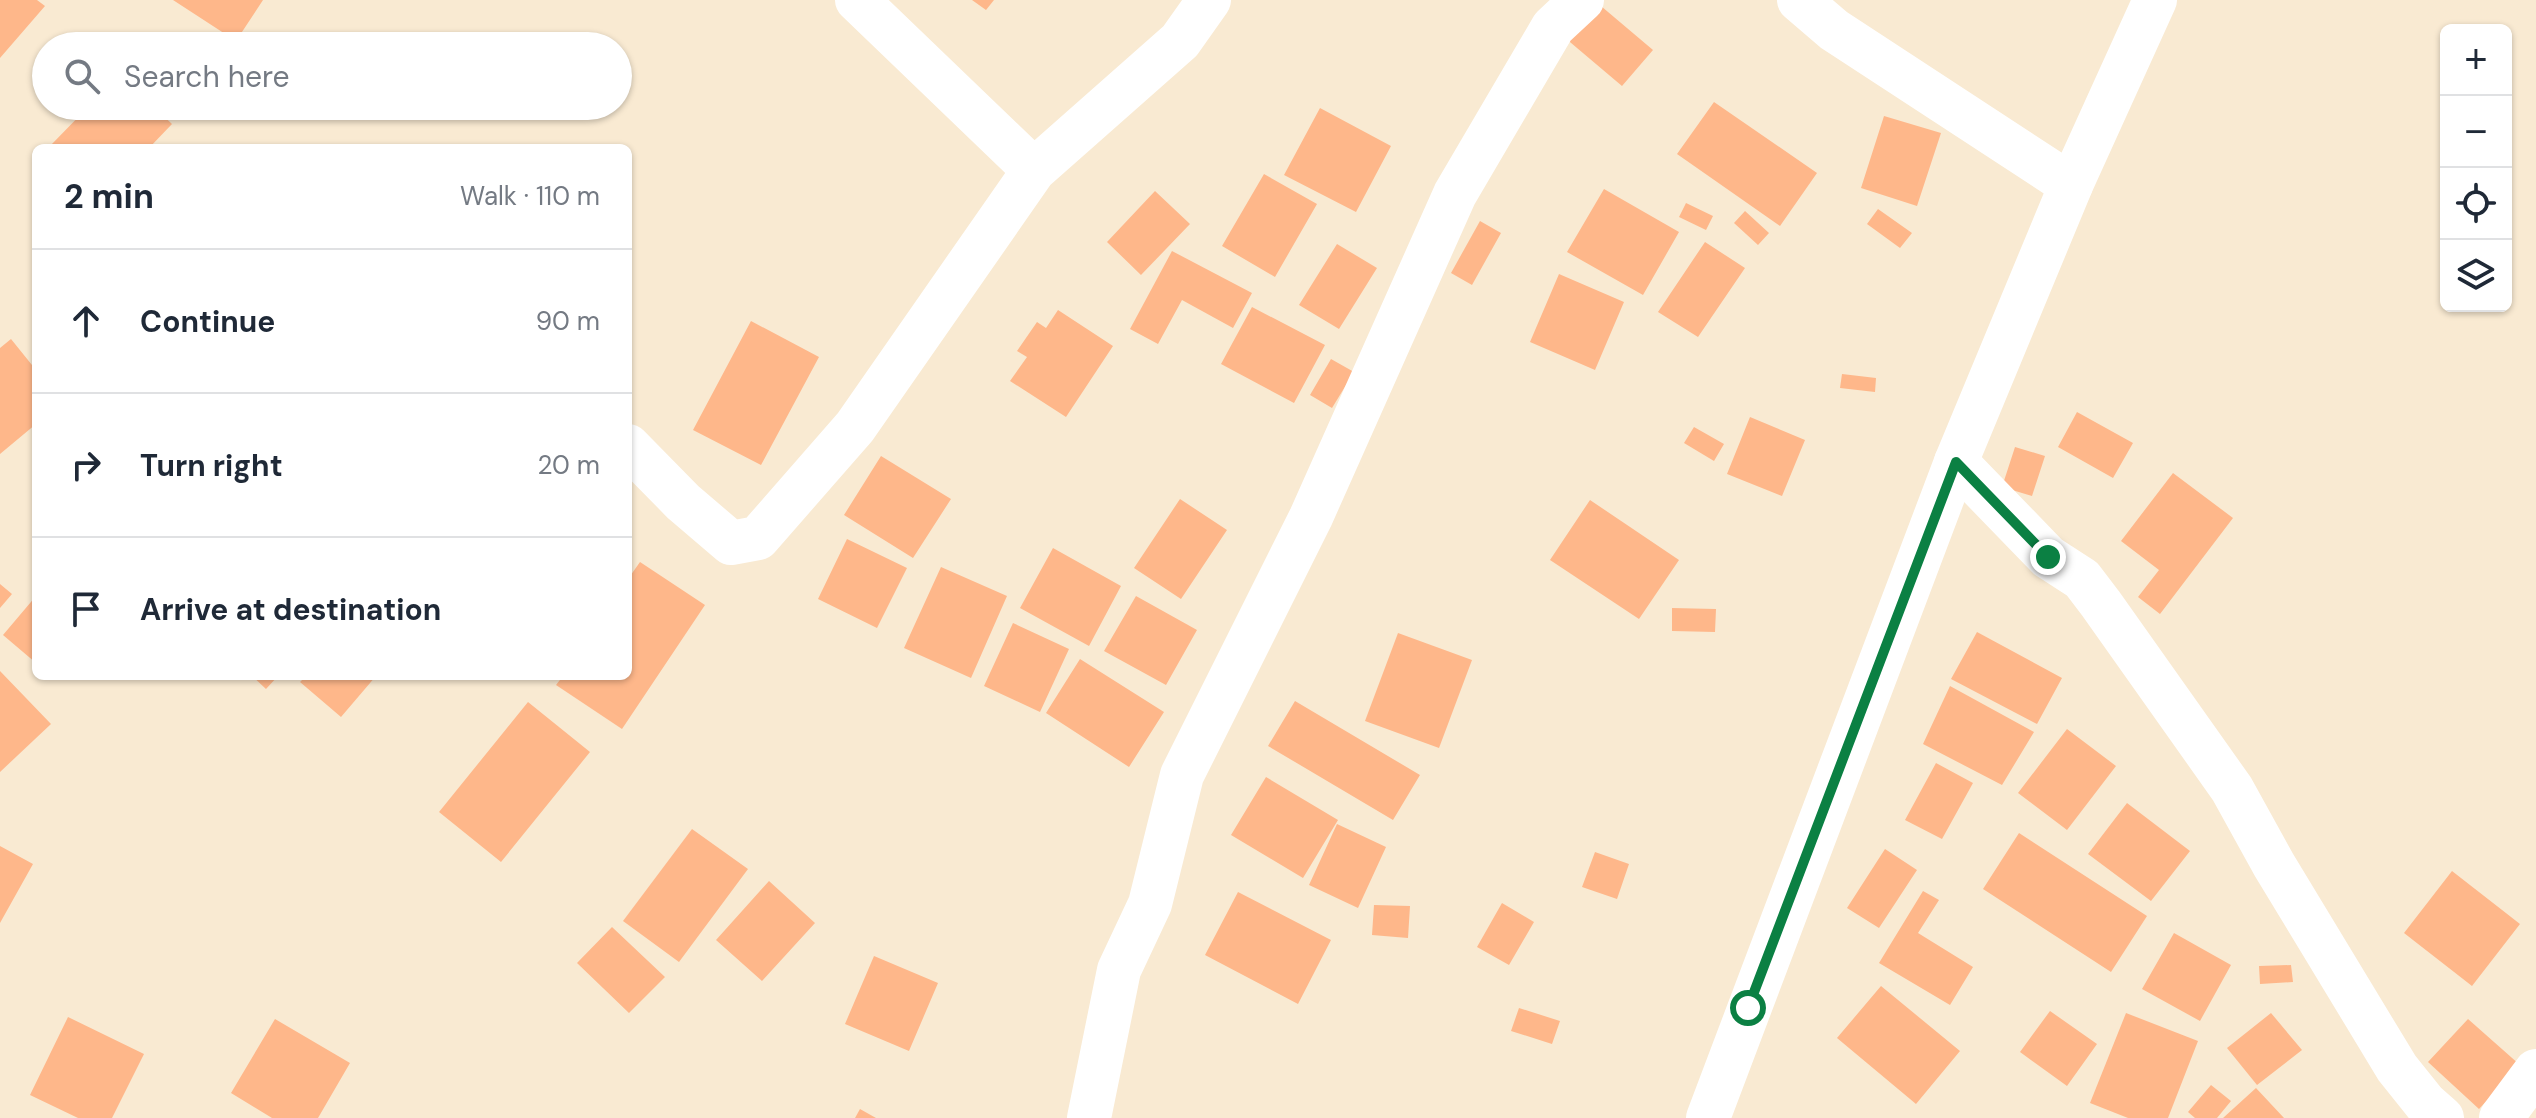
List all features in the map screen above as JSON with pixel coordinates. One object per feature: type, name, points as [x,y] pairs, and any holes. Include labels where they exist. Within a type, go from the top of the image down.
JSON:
[{"type":"street","points":[[857,0],[1034,170]]},
{"type":"street","points":[[632,450],[683,502],[731,543],[758,538],[855,427],[1034,170],[1180,41],[1209,0]]},
{"type":"street","points":[[1089,1118],[1119,970],[1150,904],[1182,775],[1311,517],[1455,194],[1553,27],[1582,0]]},
{"type":"street","points":[[1799,0],[1834,30],[2071,185]]},
{"type":"street","points":[[1708,1118],[1956,462],[2071,185],[2155,0]]},
{"type":"street","points":[[1956,462],[2048,557],[2082,579],[2232,789],[2274,865],[2397,1068],[2425,1103],[2442,1118]]},
{"type":"street","points":[[2501,1118],[2536,1071]]},
{"type":"building","points":[[0,0],[37,0],[45,6],[0,58]]},
{"type":"building","points":[[173,0],[263,0],[242,32],[222,32]]},
{"type":"building","points":[[972,0],[994,0],[986,10]]},
{"type":"building","points":[[1595,1],[1653,50],[1622,86],[1564,37]]},
{"type":"building","points":[[1714,102],[1817,173],[1780,226],[1677,154]]},
{"type":"building","points":[[1320,108],[1391,146],[1356,212],[1284,175]]},
{"type":"building","points":[[1884,116],[1941,133],[1917,206],[1861,188]]},
{"type":"building","points":[[75,120],[168,120],[172,124],[153,144],[52,144]]},
{"type":"building","points":[[1264,174],[1317,204],[1275,277],[1222,246]]},
{"type":"building","points":[[1604,189],[1679,232],[1643,295],[1567,252]]},
{"type":"building","points":[[1155,191],[1190,224],[1141,275],[1107,242]]},
{"type":"building","points":[[1686,203],[1713,216],[1706,230],[1679,217]]},
{"type":"building","points":[[1878,209],[1912,233],[1900,248],[1867,224]]},
{"type":"building","points":[[1745,211],[1769,233],[1758,245],[1734,223]]},
{"type":"building","points":[[1480,221],[1501,233],[1472,285],[1451,273]]},
{"type":"building","points":[[1705,242],[1745,268],[1698,337],[1658,312]]},
{"type":"building","points":[[1337,244],[1377,268],[1339,329],[1299,305]]},
{"type":"building","points":[[1172,251],[1252,293],[1233,328],[1182,300],[1158,344],[1130,329]]},
{"type":"building","points":[[1559,274],[1624,302],[1595,370],[1530,342]]},
{"type":"building","points":[[1252,307],[1325,345],[1294,403],[1221,364]]},
{"type":"building","points":[[1058,310],[1113,346],[1066,417],[1010,381],[1027,357],[1017,351],[1037,322],[1046,328]]},
{"type":"building","points":[[751,321],[819,357],[761,465],[693,430]]},
{"type":"building","points":[[11,339],[32,365],[32,427],[0,454],[0,348]]},
{"type":"building","points":[[1331,359],[1354,372],[1332,408],[1310,395]]},
{"type":"building","points":[[1842,374],[1876,378],[1875,392],[1840,388]]},
{"type":"building","points":[[2077,412],[2133,443],[2113,478],[2058,447]]},
{"type":"building","points":[[1750,417],[1805,440],[1782,496],[1727,474]]},
{"type":"building","points":[[1694,427],[1724,444],[1714,461],[1684,443]]},
{"type":"building","points":[[2015,447],[2045,456],[2032,496],[2002,487]]},
{"type":"building","points":[[881,456],[951,499],[913,558],[844,515]]},
{"type":"building","points":[[2173,473],[2233,518],[2160,614],[2138,597],[2159,570],[2121,541]]},
{"type":"building","points":[[1180,499],[1227,530],[1181,599],[1134,568]]},
{"type":"building","points":[[1590,500],[1679,560],[1639,619],[1550,560]]},
{"type":"building","points":[[847,539],[907,568],[877,628],[818,599]]},
{"type":"building","points":[[1053,548],[1121,586],[1089,646],[1020,608]]},
{"type":"building","points":[[640,562],[705,605],[622,729],[556,685],[560,680],[632,680],[632,573]]},
{"type":"building","points":[[941,567],[1007,596],[971,678],[904,648]]},
{"type":"building","points":[[0,584],[12,594],[0,608]]},
{"type":"building","points":[[1136,596],[1197,630],[1166,685],[1104,651]]},
{"type":"building","points":[[32,601],[32,660],[3,635]]},
{"type":"building","points":[[1672,608],[1716,609],[1715,632],[1672,631]]},
{"type":"building","points":[[1013,623],[1069,649],[1040,712],[984,686]]},
{"type":"building","points":[[1977,632],[2062,678],[2037,724],[1951,679]]},
{"type":"building","points":[[1398,633],[1472,660],[1439,748],[1365,721]]},
{"type":"building","points":[[1080,659],[1164,712],[1129,767],[1046,713]]},
{"type":"building","points":[[0,671],[51,724],[0,772]]},
{"type":"building","points":[[256,680],[274,680],[266,689]]},
{"type":"building","points":[[302,680],[373,680],[341,717],[300,682]]},
{"type":"building","points":[[1950,686],[2034,732],[2002,785],[1923,744]]},
{"type":"building","points":[[1295,701],[1420,775],[1393,820],[1268,746]]},
{"type":"building","points":[[528,702],[590,752],[501,862],[439,812]]},
{"type":"building","points":[[2067,729],[2116,766],[2067,830],[2018,793]]},
{"type":"building","points":[[1936,763],[1973,783],[1942,839],[1905,820]]},
{"type":"building","points":[[1266,777],[1338,820],[1303,878],[1231,835]]},
{"type":"building","points":[[2127,803],[2190,851],[2151,901],[2088,854]]},
{"type":"building","points":[[1337,824],[1386,847],[1358,908],[1309,885]]},
{"type":"building","points":[[692,829],[748,869],[679,962],[623,921]]},
{"type":"building","points":[[2019,833],[2147,916],[2111,972],[1983,889]]},
{"type":"building","points":[[0,846],[33,864],[0,923]]},
{"type":"building","points":[[1885,849],[1917,870],[1879,928],[1847,908]]},
{"type":"building","points":[[1595,852],[1629,864],[1617,899],[1582,887]]},
{"type":"building","points":[[2452,871],[2520,924],[2472,986],[2404,933]]},
{"type":"building","points":[[769,881],[815,923],[762,981],[716,940]]},
{"type":"building","points":[[1923,891],[1939,900],[1918,933],[1973,967],[1950,1005],[1879,963]]},
{"type":"building","points":[[1238,892],[1331,940],[1298,1004],[1205,955]]},
{"type":"building","points":[[1502,903],[1534,922],[1509,965],[1477,947]]},
{"type":"building","points":[[1374,905],[1410,906],[1408,938],[1372,935]]},
{"type":"building","points":[[612,927],[665,977],[629,1013],[577,963]]},
{"type":"building","points":[[2174,933],[2231,965],[2200,1021],[2142,989]]},
{"type":"building","points":[[874,956],[938,983],[909,1051],[845,1024]]},
{"type":"building","points":[[2291,965],[2293,982],[2260,984],[2259,966]]},
{"type":"building","points":[[1881,986],[1960,1051],[1916,1104],[1837,1038]]},
{"type":"building","points":[[1519,1008],[1560,1021],[1552,1044],[1511,1031]]},
{"type":"building","points":[[2050,1011],[2097,1044],[2067,1086],[2020,1052]]},
{"type":"building","points":[[2126,1013],[2198,1041],[2168,1118],[2128,1118],[2090,1103]]},
{"type":"building","points":[[2271,1013],[2302,1050],[2257,1085],[2227,1048]]},
{"type":"building","points":[[68,1017],[144,1054],[112,1118],[78,1118],[30,1095]]},
{"type":"building","points":[[275,1019],[350,1063],[318,1118],[272,1118],[231,1093]]},
{"type":"building","points":[[2468,1019],[2520,1065],[2479,1109],[2428,1062]]},
{"type":"building","points":[[2211,1085],[2231,1101],[2217,1118],[2195,1118],[2188,1112]]},
{"type":"building","points":[[2256,1088],[2284,1118],[2223,1118]]},
{"type":"building","points":[[860,1109],[876,1118],[855,1118]]},
{"type":"route","points":[[1748,1008],[1956,462],[2048,557]]}]
